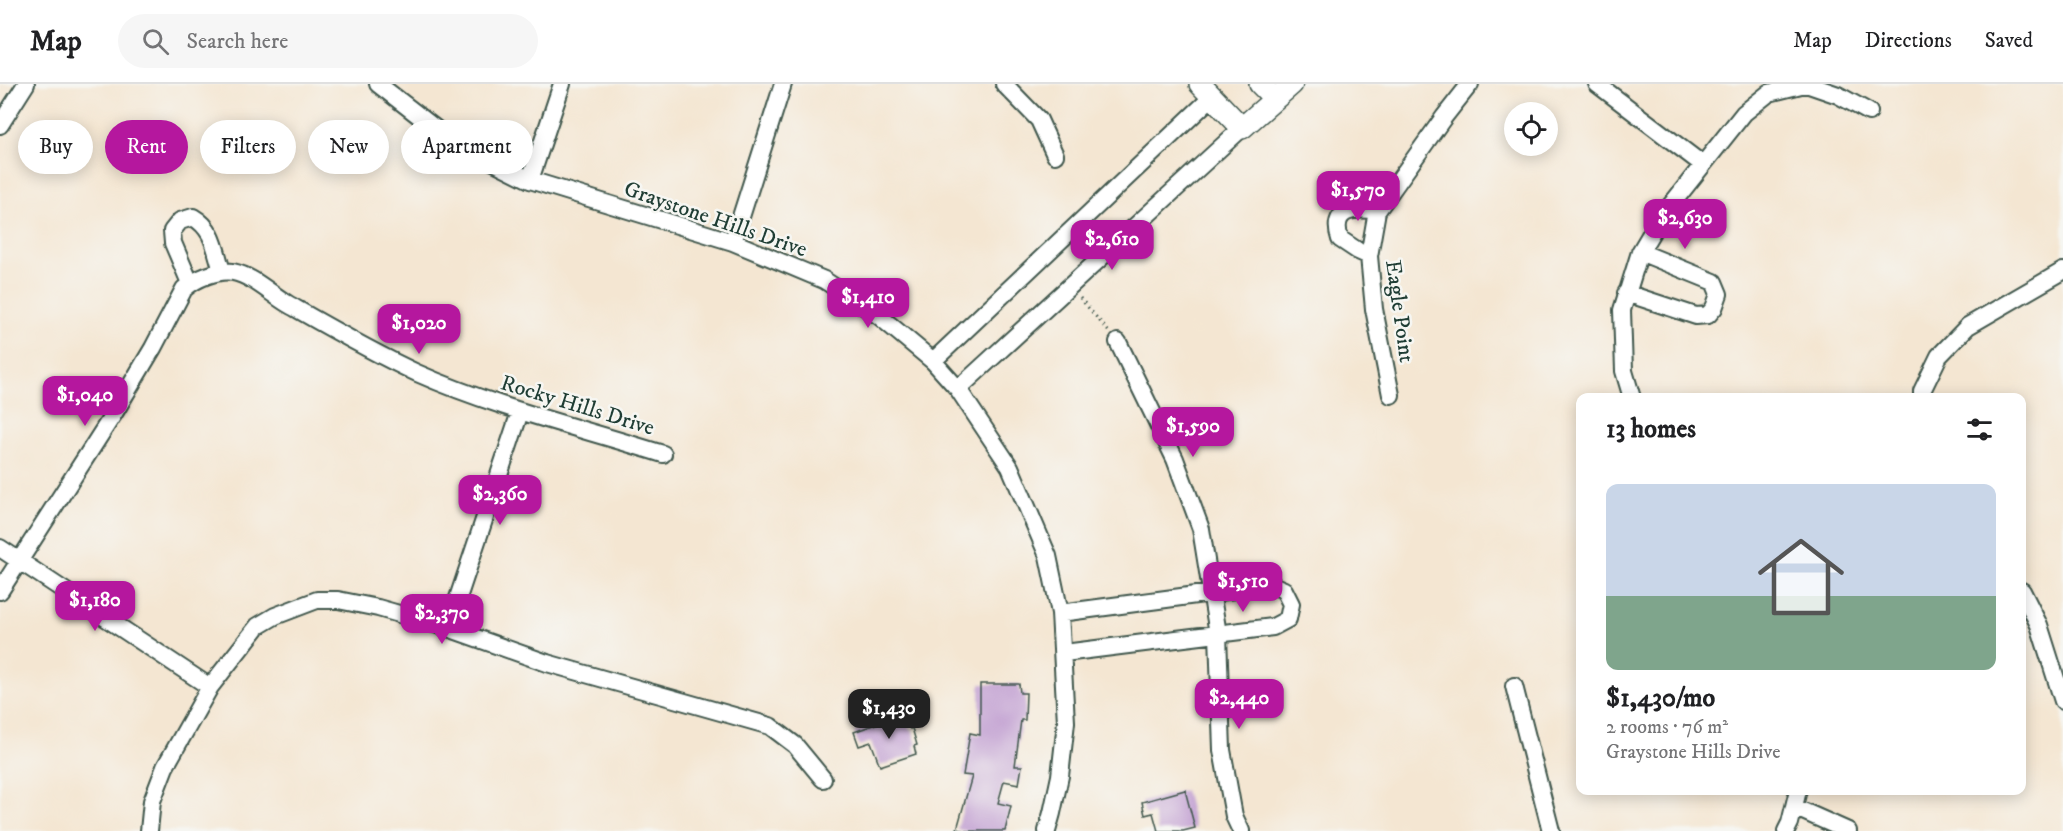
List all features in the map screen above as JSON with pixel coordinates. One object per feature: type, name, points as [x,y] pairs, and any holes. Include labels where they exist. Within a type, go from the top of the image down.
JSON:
[{"type":"street","points":[[1,121],[26,84]]},
{"type":"street","name":"Graystone Hills Drive","points":[[378,84],[436,129],[480,155],[530,180],[733,243],[824,280],[879,316],[933,361],[958,389],[1010,467],[1048,556],[1060,613],[1066,722],[1060,776],[1047,831]]},
{"type":"street","points":[[530,180],[562,84]]},
{"type":"street","points":[[733,243],[783,84]]},
{"type":"street","points":[[1004,84],[1040,120],[1055,155]]},
{"type":"street","points":[[1260,84],[1275,99]]},
{"type":"street","points":[[958,389],[1292,84]]},
{"type":"street","name":"Eagle Point","points":[[1391,395],[1374,309],[1370,256],[1377,211],[1470,84]]},
{"type":"street","points":[[1597,84],[1701,164]]},
{"type":"street","points":[[1631,393],[1624,371],[1622,310],[1640,252],[1659,220],[1701,164],[1744,113],[1769,93],[1805,84],[1838,95],[1869,112]]},
{"type":"street","points":[[933,361],[1212,88],[1242,128]]},
{"type":"street","points":[[1370,256],[1341,239],[1338,222],[1342,215],[1350,210],[1377,211]]},
{"type":"street","points":[[0,591],[113,416],[184,289],[190,283],[222,271],[209,231],[203,223],[193,217],[180,221],[172,231],[173,243],[190,283]]},
{"type":"street","points":[[1626,293],[1696,316],[1708,315],[1714,308],[1719,294],[1714,282],[1640,252]]},
{"type":"street","name":"Rocky Hills Drive","points":[[222,271],[244,276],[348,338],[418,373],[520,412],[663,454]]},
{"type":"street","points":[[1922,393],[1939,356],[1968,326],[2063,271]]},
{"type":"street","points":[[1118,342],[1175,459],[1201,529],[1218,634],[1222,750],[1234,816],[1241,831]]},
{"type":"street","points":[[448,628],[520,412]]},
{"type":"street","points":[[0,548],[210,687]]},
{"type":"street","points":[[1060,613],[1272,585],[1284,590],[1291,604],[1288,619],[1273,627],[1064,653]]},
{"type":"street","points":[[2026,599],[2039,625],[2063,701]]},
{"type":"street","points":[[150,831],[152,801],[165,767],[210,687],[258,626],[274,616],[316,600],[338,600],[358,604],[448,628],[547,663],[770,726],[795,745],[824,779]]},
{"type":"street","points":[[1514,686],[1551,831]]},
{"type":"street","points":[[1786,831],[1797,795]]},
{"type":"street","points":[[1794,807],[1848,831]]},
{"type":"path","points":[[1070,286],[1118,342]]},
{"type":"building","points":[[980,684],[1019,684],[1020,693],[1026,693],[1025,720],[1021,720],[1015,766],[1022,766],[1019,784],[1004,781],[998,803],[1011,806],[1005,831],[957,829],[972,776],[963,775],[970,733],[980,735]]},
{"type":"building","points":[[903,714],[910,729],[912,728],[917,745],[914,746],[916,754],[880,766],[871,742],[859,746],[854,732]]},
{"type":"building","points":[[1185,790],[1195,828],[1183,831],[1158,831],[1153,813],[1145,815],[1142,802]]}]
